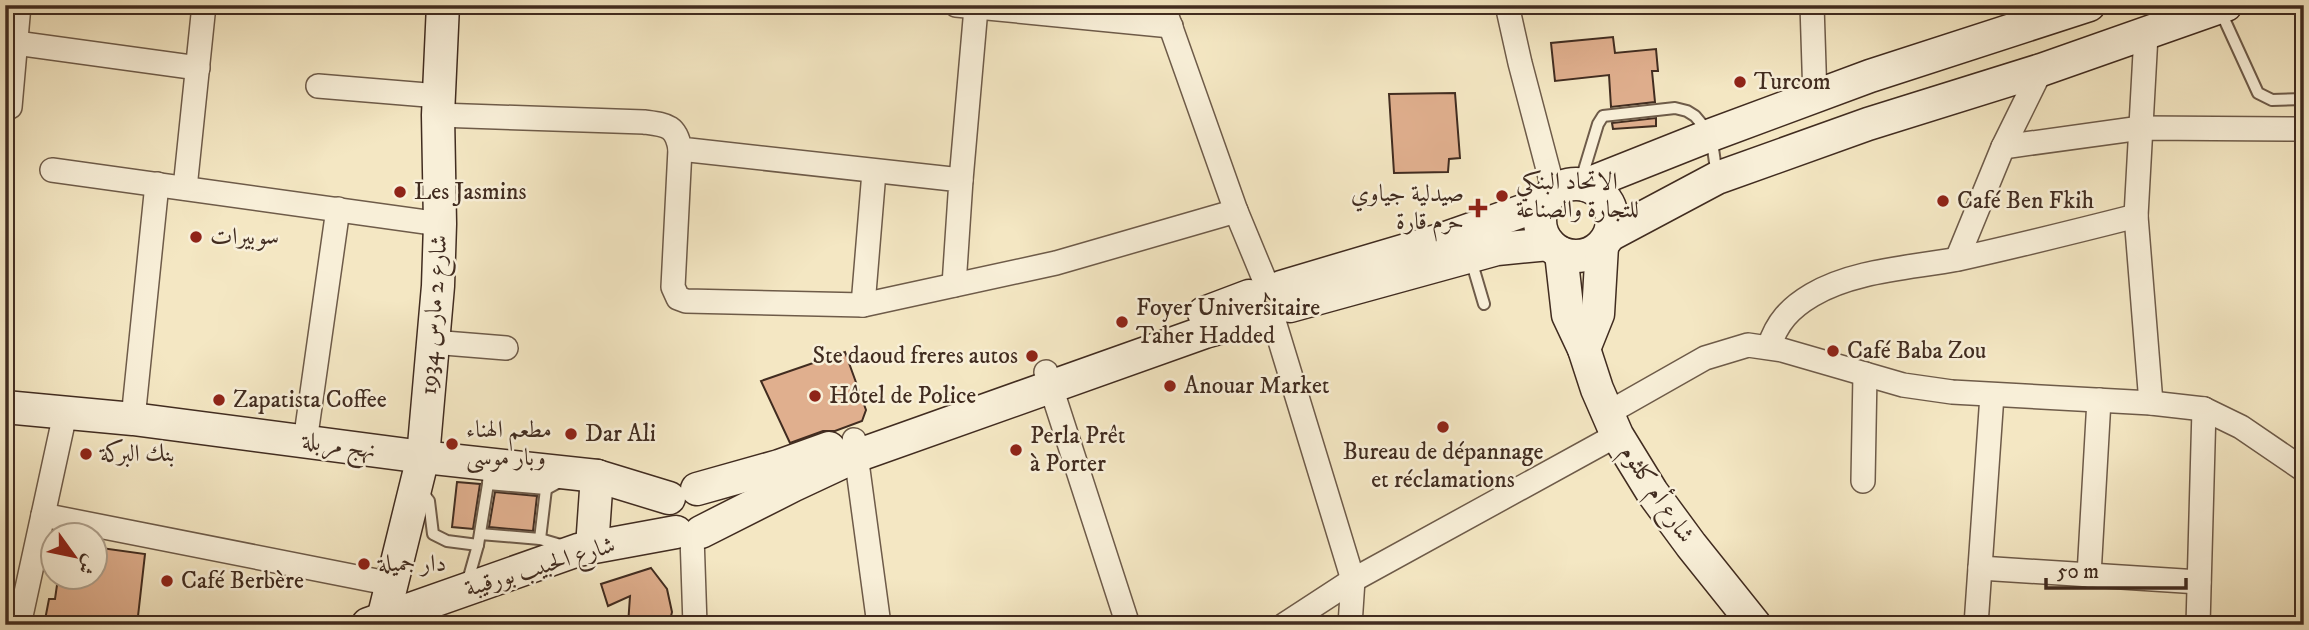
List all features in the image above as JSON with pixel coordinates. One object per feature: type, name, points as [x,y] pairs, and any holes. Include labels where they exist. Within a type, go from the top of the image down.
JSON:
[{"type":"main road","name":"شارع 2 مارس 1934","points":[[375,622],[392,584],[419,470],[438,286],[438,105],[443,5]]},
{"type":"main road","points":[[683,494],[710,500],[713,509],[708,526],[690,533],[666,519],[666,508],[683,494],[779,466],[855,448],[1049,379],[1205,332],[1269,301],[1467,244],[1566,191],[1870,76],[2077,7]]},
{"type":"main road","points":[[1584,349],[1598,314],[1606,241],[1613,223],[1606,199],[1597,191],[1566,191],[1541,214],[1544,237],[1555,248],[1575,257],[1589,254],[1606,241],[1717,178],[1868,124],[2041,70],[2222,7]]},
{"type":"main road","points":[[1467,244],[1497,249],[1555,248]]},
{"type":"main road","name":"شارع أم كلثوم","points":[[1555,248],[1568,315],[1584,349],[1612,424],[1652,492],[1755,625]]},
{"type":"main road","name":"نهج مربلة","points":[[5,407],[133,419],[305,442],[419,470],[586,475],[683,494]]},
{"type":"main road","name":"شارع الحبيب بورقيبة","points":[[375,622],[585,549],[690,533],[855,448]]},
{"type":"main road","points":[[585,549],[586,475]]},
{"type":"street","points":[[10,107],[19,5]]},
{"type":"street","points":[[185,188],[204,5]]},
{"type":"street","points":[[1507,5],[1520,63],[1566,191]]},
{"type":"street","points":[[1812,5],[1815,98]]},
{"type":"street","points":[[954,285],[961,180],[966,6],[1167,15],[1269,301],[1353,580],[1350,625]]},
{"type":"street","points":[[2146,35],[2136,216],[2151,402]]},
{"type":"street","points":[[16,43],[198,68]]},
{"type":"street","points":[[1957,259],[2003,147],[2041,70]]},
{"type":"street","points":[[318,86],[438,105],[644,122],[662,125],[674,131],[680,149],[673,287],[678,298],[686,302],[863,305],[1056,263],[1236,211]]},
{"type":"street","points":[[2003,147],[2141,128],[2304,129]]},
{"type":"street","points":[[680,149],[961,180]]},
{"type":"street","points":[[52,170],[440,224]]},
{"type":"street","points":[[863,305],[874,172]]},
{"type":"street","points":[[133,419],[157,184]]},
{"type":"street","points":[[305,442],[338,209]]},
{"type":"street","points":[[1769,347],[1774,329],[1783,316],[1813,294],[1884,270],[1957,259],[2136,216]]},
{"type":"street","points":[[432,342],[506,348]]},
{"type":"street","points":[[1284,625],[1353,580],[1612,424],[1706,358],[1748,345],[1769,347],[1903,385],[1992,395],[2151,402],[2204,409],[2241,427],[2304,470]]},
{"type":"street","points":[[1863,481],[1865,374]]},
{"type":"street","points":[[1049,379],[1128,625]]},
{"type":"street","points":[[1976,625],[1992,395]]},
{"type":"street","points":[[2089,575],[2099,400]]},
{"type":"street","points":[[2198,625],[2204,409]]},
{"type":"street","points":[[19,625],[65,414]]},
{"type":"street","points":[[855,448],[879,625]]},
{"type":"street","points":[[43,515],[392,584]]},
{"type":"street","points":[[690,533],[695,625]]},
{"type":"street","points":[[1980,568],[2199,582]]},
{"type":"lane","points":[[2222,7],[2258,93],[2272,100],[2304,99]]},
{"type":"lane","points":[[1566,191],[1600,119],[1607,114],[1675,108],[1695,116],[1711,135],[1717,178]]},
{"type":"lane","points":[[1467,244],[1484,304]]},
{"type":"lane","points":[[419,470],[429,501],[433,534],[447,541],[540,539],[585,549]]},
{"type":"lane","points":[[466,590],[479,539],[489,474],[546,489],[586,475]]},
{"type":"lane","points":[[540,539],[546,489]]},
{"type":"building","points":[[1613,37],[1615,53],[1656,49],[1658,71],[1652,71],[1655,102],[1611,107],[1609,75],[1555,81],[1551,43]]},
{"type":"building","points":[[1455,93],[1460,158],[1449,159],[1448,172],[1394,173],[1389,94]]},
{"type":"building","points":[[1656,118],[1656,126],[1613,129],[1612,123]]},
{"type":"building","name":"Hôtel de Police","points":[[845,352],[866,410],[862,421],[790,443],[761,381]]},
{"type":"building","points":[[457,482],[480,484],[473,529],[452,527]]},
{"type":"building","points":[[495,492],[537,496],[533,531],[489,527]]},
{"type":"building","points":[[108,549],[145,554],[137,625],[44,625],[49,599],[55,599],[56,592],[108,592]]},
{"type":"building","points":[[651,568],[667,589],[672,612],[669,625],[628,625],[630,596],[608,606],[601,584]]},
{"type":"place","name":"Turcom","points":[[1740,82]]},
{"type":"place","name":"Les Jasmins","points":[[400,192]]},
{"type":"place","name":"الاتحاد البنكي للتجارة والصناعة","points":[[1502,196]]},
{"type":"place","name":"Café Ben Fkih","points":[[1943,201]]},
{"type":"place","name":"صيدلية جياوي حرم قارة","points":[[1478,208]]},
{"type":"place","name":"سوبيرات","points":[[196,237]]},
{"type":"place","name":"Foyer Universitaire Taher Hadded","points":[[1122,322]]},
{"type":"place","name":"Café Baba Zou","points":[[1833,351]]},
{"type":"place","name":"Ste daoud freres autos","points":[[1032,356]]},
{"type":"place","name":"Anouar Market","points":[[1170,386]]},
{"type":"place","name":"Hôtel de Police","points":[[815,396]]},
{"type":"place","name":"Zapatista Coffee","points":[[219,400]]},
{"type":"place","name":"Bureau de dépannage et réclamations","points":[[1443,427]]},
{"type":"place","name":"Dar Ali","points":[[571,434]]},
{"type":"place","name":"مطعم الهناء وبار موسى","points":[[452,444]]},
{"type":"place","name":"Perla Prêt à Porter","points":[[1016,450]]},
{"type":"place","name":"بنك البركة","points":[[86,454]]},
{"type":"place","name":"دار جميلة","points":[[364,564]]},
{"type":"place","name":"Café Berbère","points":[[167,581]]}]
